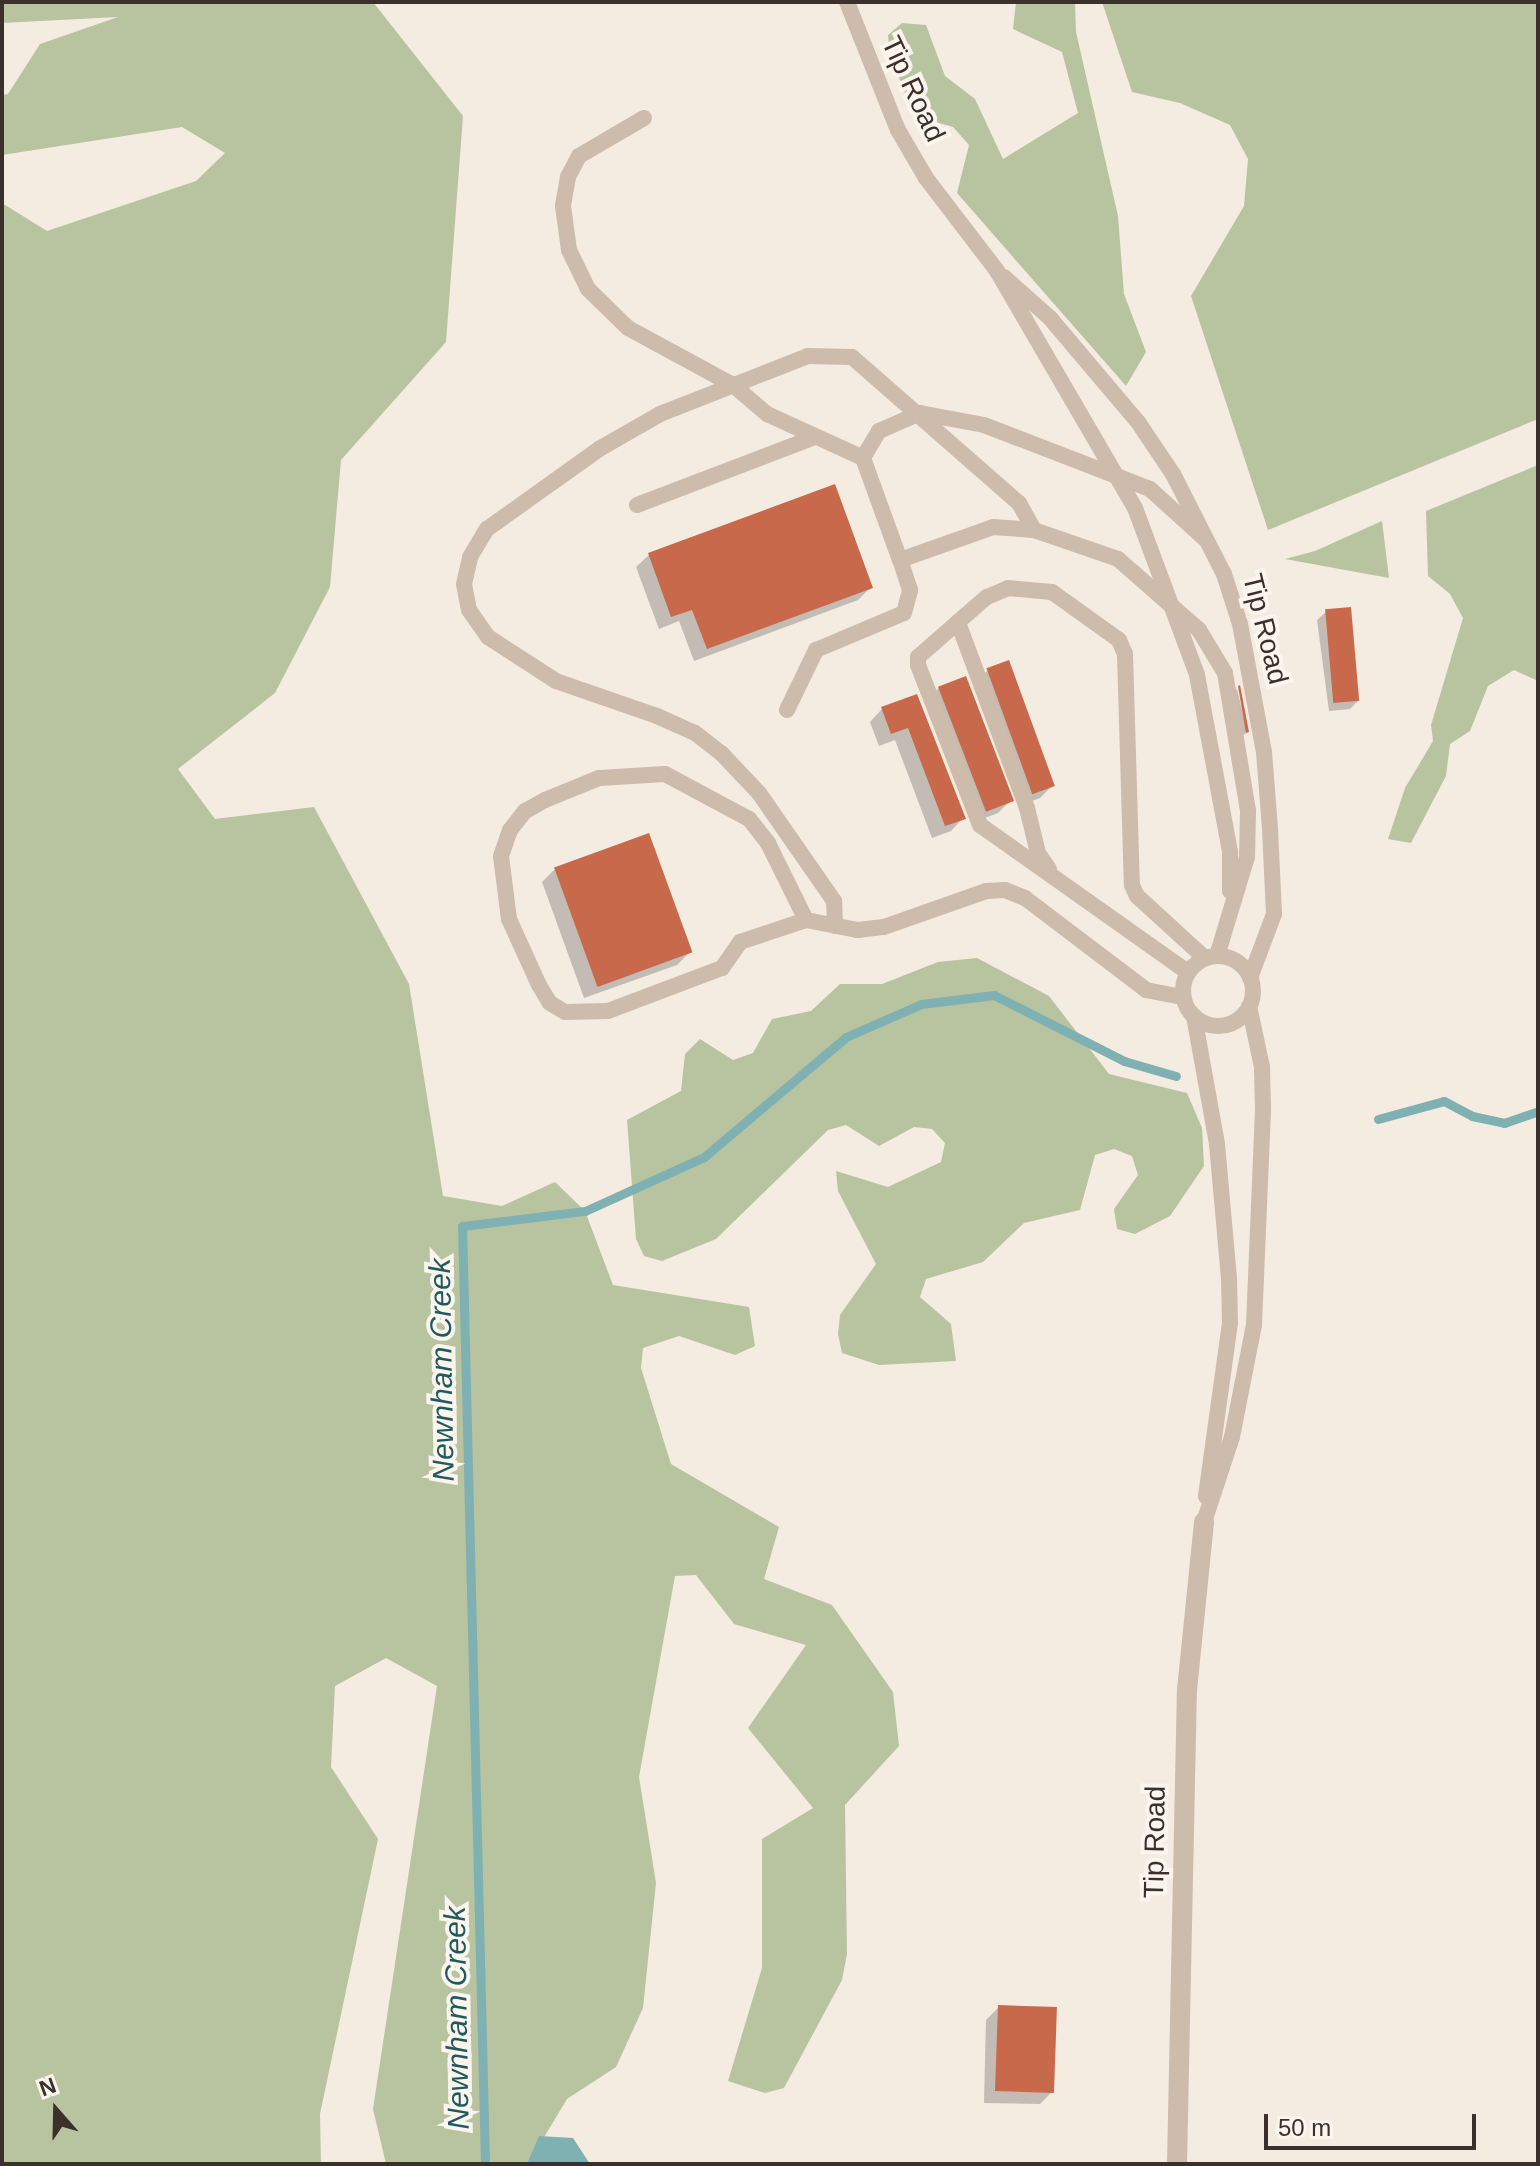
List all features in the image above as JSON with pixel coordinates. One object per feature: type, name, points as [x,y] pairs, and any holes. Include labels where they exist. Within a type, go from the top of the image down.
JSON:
[{"type":"street","name":"Tip Road","points":[[1177,2164],[1187,1690],[1204,1522]]},
{"type":"lane","name":"Tip Road","points":[[847,2],[898,130],[926,178],[997,271],[1116,472],[1197,675],[1218,773],[1230,852],[1230,904]]},
{"type":"lane","points":[[644,118],[579,156],[568,177],[563,206],[569,250],[588,289],[609,314],[733,385],[767,414],[863,458],[910,590],[904,613],[816,650],[787,710]]},
{"type":"lane","name":"Tip Road","points":[[997,271],[1050,318],[1138,422],[1173,474],[1224,574],[1240,624],[1264,752],[1274,914],[1250,978]]},
{"type":"lane","points":[[835,926],[834,901],[759,793],[722,754],[695,733],[556,681],[513,657],[488,637],[467,597],[470,557],[487,529],[611,442],[660,414],[808,356],[852,357],[920,413],[1019,503],[1034,530]]},
{"type":"lane","points":[[863,458],[879,431],[920,413],[984,425],[1116,472],[1174,506],[1204,538]]},
{"type":"lane","points":[[637,505],[815,437]]},
{"type":"lane","points":[[900,560],[993,527],[1034,530],[1118,559],[1199,630],[1225,673],[1248,811],[1247,857],[1211,957],[1188,972],[1183,997],[1194,1016],[1224,1025],[1249,1006],[1250,978],[1237,961],[1211,957],[1137,896],[1132,885],[1125,654],[1119,640],[1052,592],[1028,587],[987,597],[918,657],[923,680],[980,825],[1049,869],[1188,972]]},
{"type":"lane","points":[[958,622],[1027,808],[1031,834],[1049,869]]},
{"type":"lane","points":[[806,920],[768,843],[749,819],[665,774],[599,778],[545,800],[525,811],[510,830],[501,856],[509,919],[539,985],[550,1003],[565,1012],[608,1011],[722,968],[740,942],[806,920],[835,926],[884,927],[986,891],[1005,890],[1025,898],[1146,990],[1183,997]]},
{"type":"lane","name":"Tip Road","points":[[1204,1522],[1232,1437],[1254,1325],[1263,1109],[1262,1067],[1249,1006]]},
{"type":"lane","name":"Tip Road","points":[[1194,1016],[1217,1144],[1230,1323],[1211,1433],[1204,1522]]},
{"type":"green space","points":[[2,2],[373,2],[463,116],[446,342],[341,460],[330,587],[275,693],[178,769],[215,819],[314,807],[409,984],[443,1196],[502,1206],[555,1182],[585,1211],[613,1285],[749,1307],[755,1346],[735,1355],[679,1336],[643,1348],[641,1368],[671,1464],[779,1527],[764,1579],[832,1605],[893,1692],[899,1746],[845,1805],[847,1954],[842,1980],[784,2088],[765,2093],[728,2081],[762,1968],[762,1839],[813,1808],[748,1728],[806,1645],[734,1624],[696,1575],[675,1576],[639,1777],[656,1883],[643,2008],[616,2067],[567,2099],[528,2164],[386,2164],[373,2109],[437,1686],[386,1658],[335,1686],[331,1767],[378,1839],[320,2114],[321,2164],[2,2164],[2,203],[47,231],[196,181],[225,153],[182,127],[2,155],[2,95],[8,94],[40,44],[118,17],[2,23]]},
{"type":"green space","points":[[1016,2],[1075,2],[1076,32],[1118,216],[1124,294],[1146,352],[1126,386],[957,193],[969,145],[953,127],[915,116],[890,56],[888,35],[902,23],[926,25],[945,76],[975,99],[1003,159],[1078,113],[1062,52],[1013,29]]},
{"type":"green space","points":[[1102,2],[1538,2],[1538,419],[1268,530],[1191,296],[1244,206],[1248,159],[1230,125],[1180,103],[1132,92]]},
{"type":"green space","points":[[1538,465],[1538,681],[1514,670],[1488,686],[1470,731],[1450,744],[1446,776],[1411,843],[1388,839],[1405,788],[1433,741],[1431,725],[1463,618],[1450,594],[1428,576],[1426,511]]},
{"type":"green space","points":[[1382,521],[1389,578],[1285,559],[1315,551]]},
{"type":"green space","points":[[977,958],[1049,996],[1109,1074],[1187,1093],[1202,1128],[1204,1166],[1170,1216],[1135,1234],[1117,1229],[1114,1209],[1138,1175],[1132,1156],[1114,1149],[1095,1155],[1080,1210],[1024,1223],[983,1262],[926,1279],[920,1297],[951,1324],[956,1361],[879,1365],[842,1353],[838,1334],[840,1315],[876,1264],[838,1191],[836,1171],[888,1187],[941,1162],[945,1143],[932,1129],[914,1127],[879,1146],[846,1125],[828,1130],[716,1239],[662,1261],[644,1256],[636,1239],[627,1120],[681,1091],[685,1054],[700,1039],[733,1060],[753,1053],[772,1019],[811,1011],[840,984],[882,984],[938,962]]},
{"type":"water","points":[[539,2136],[573,2138],[590,2164],[527,2164]]},
{"type":"building","points":[[835,484],[873,588],[707,649],[692,610],[671,617],[648,553]]},
{"type":"building","points":[[1351,607],[1359,701],[1333,703],[1325,609]]},
{"type":"building","points":[[1009,660],[1055,786],[1032,794],[986,668]]},
{"type":"building","points":[[966,676],[1014,801],[986,812],[938,687]]},
{"type":"building","points":[[1238,686],[1249,732],[1246,733]]},
{"type":"building","points":[[917,694],[966,819],[945,826],[908,728],[891,734],[881,707]]},
{"type":"building","points":[[649,833],[692,952],[598,987],[554,868]]},
{"type":"building","points":[[998,2005],[1057,2007],[1054,2093],[995,2091]]},
{"type":"waterway","name":"Newnham Creek","points":[[485,2164],[462,1226],[585,1211],[704,1157],[846,1037],[921,1004],[994,995],[1124,1061],[1176,1076]]},
{"type":"waterway","name":"Newnham Creek","points":[[1378,1119],[1444,1101],[1472,1116],[1504,1123],[1538,1111]]}]
